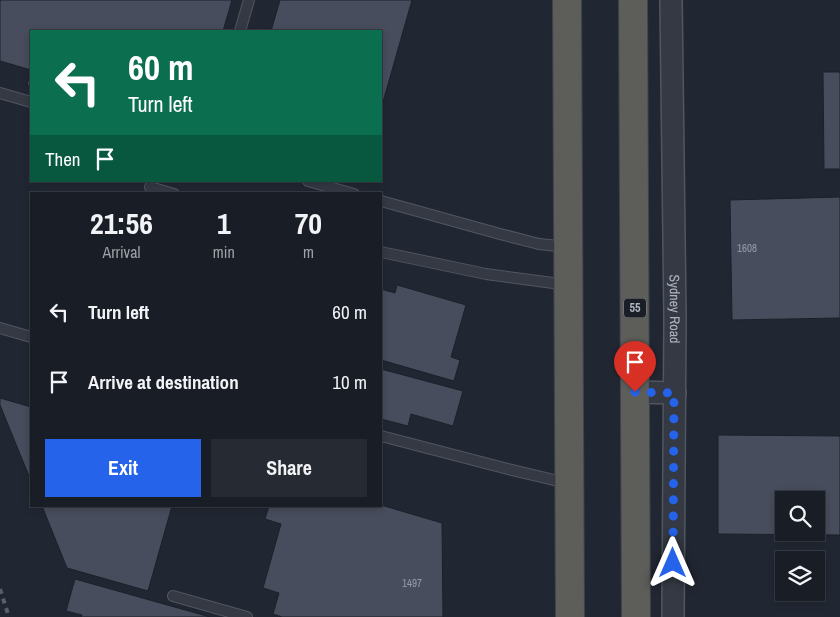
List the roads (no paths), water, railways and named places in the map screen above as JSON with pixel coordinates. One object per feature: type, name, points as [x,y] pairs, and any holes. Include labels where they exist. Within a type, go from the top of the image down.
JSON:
[{"type":"highway","points":[[567,0],[570,617]]},
{"type":"highway","name":"55","points":[[632,0],[636,617]]},
{"type":"street","name":"Sydney Road","points":[[671,0],[674,393],[673,617]]},
{"type":"street","points":[[635,392],[674,393]]},
{"type":"lane","points":[[240,30],[249,0]]},
{"type":"lane","points":[[0,93],[30,102]]},
{"type":"lane","points":[[312,182],[347,192]]},
{"type":"lane","points":[[150,187],[167,192]]},
{"type":"lane","points":[[382,201],[539,244],[568,247]]},
{"type":"lane","points":[[382,252],[472,272],[568,285]]},
{"type":"lane","points":[[0,328],[30,337]]},
{"type":"lane","points":[[382,436],[508,469],[554,480],[569,481]]},
{"type":"lane","points":[[173,596],[247,617]]},
{"type":"railway","points":[[0,589],[9,617]]}]
